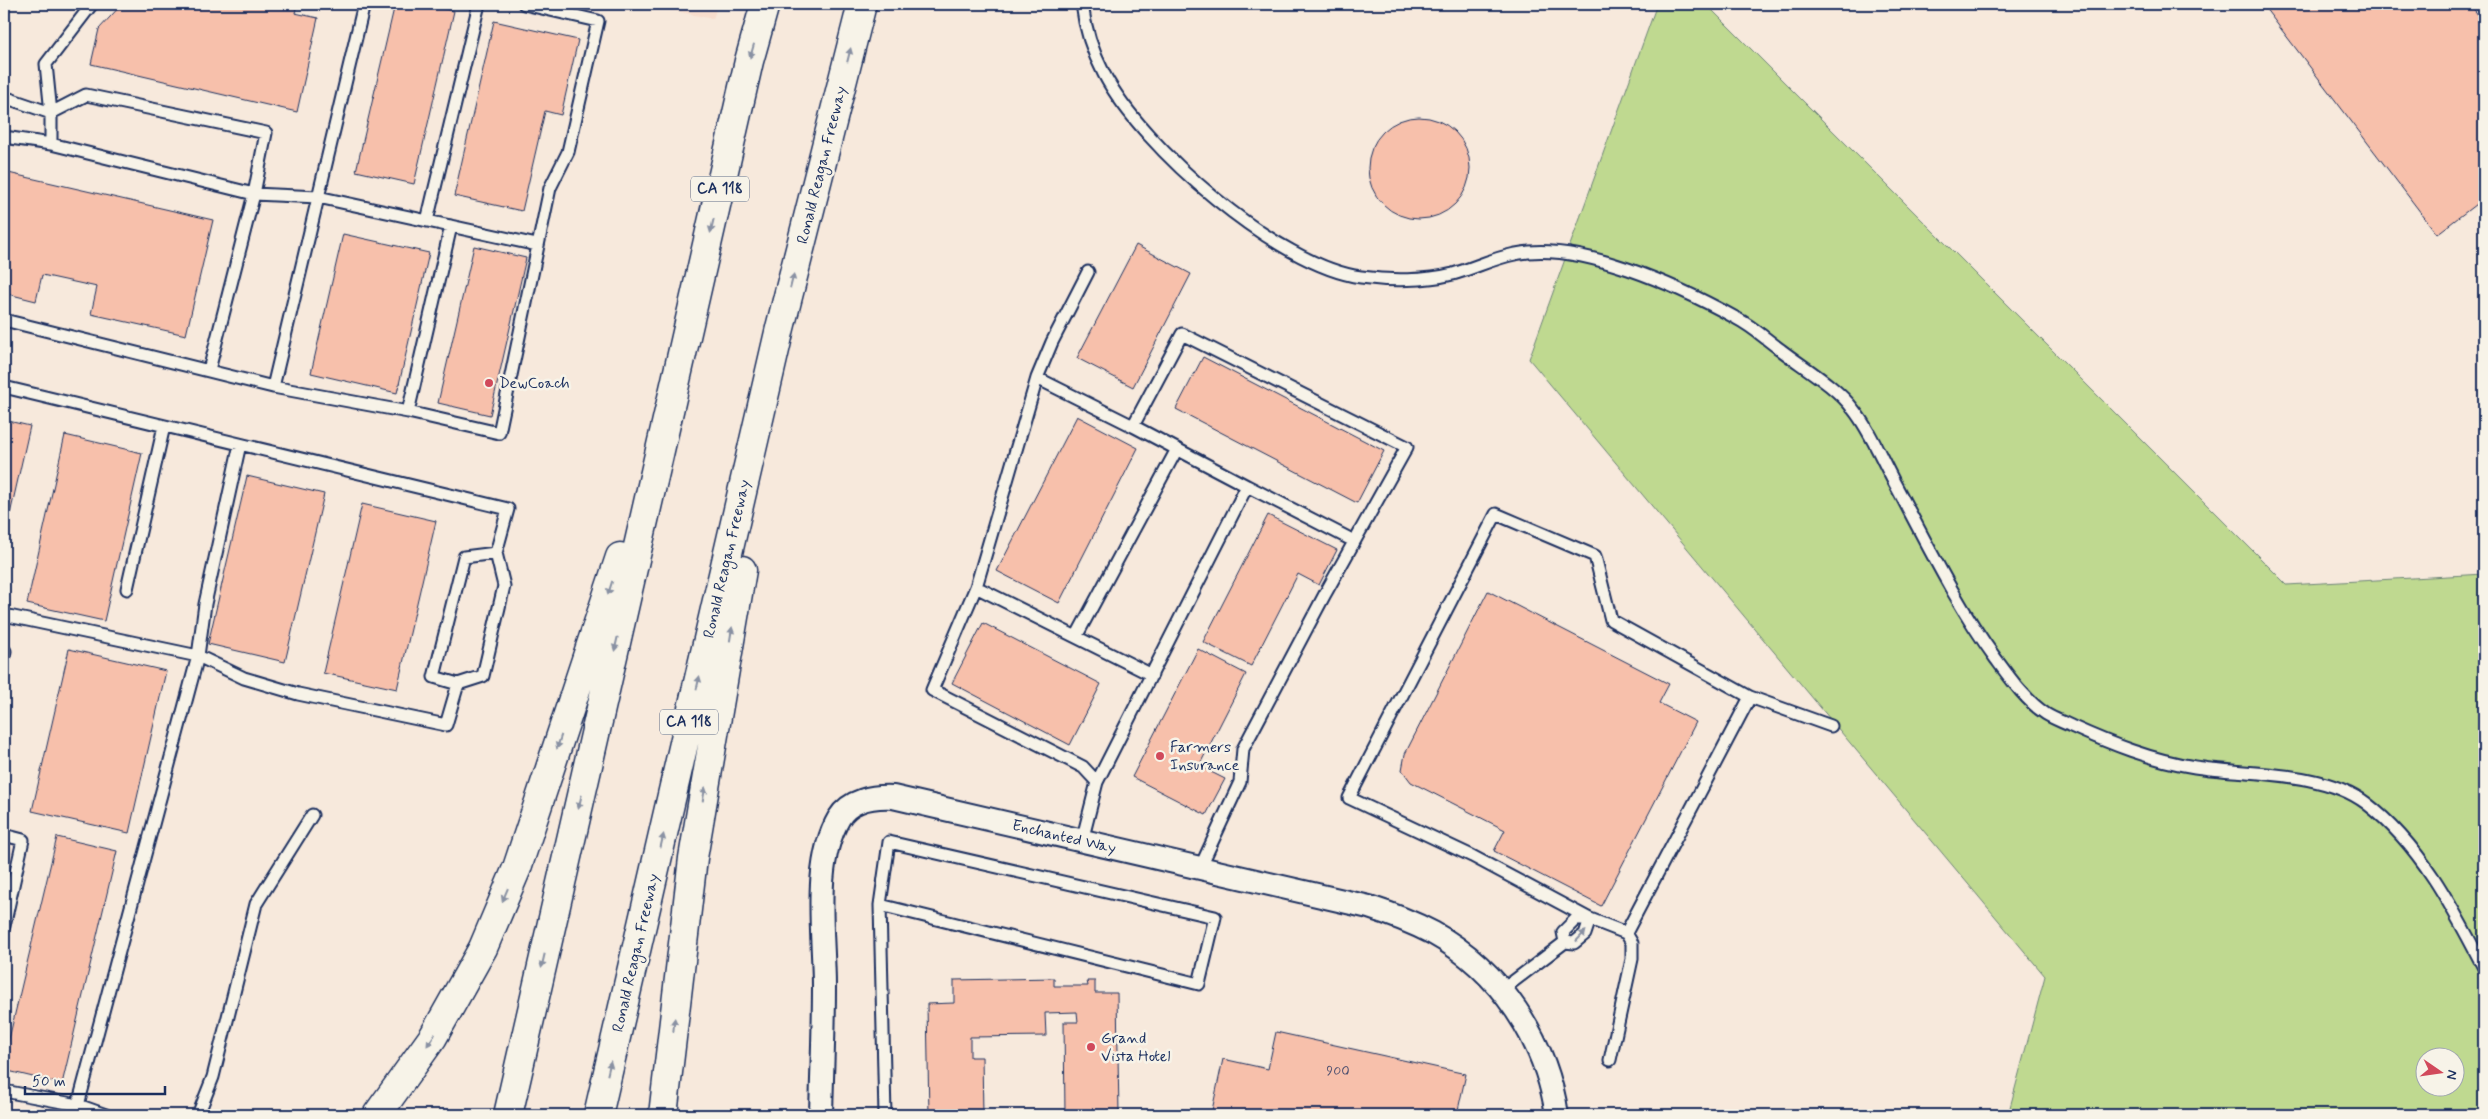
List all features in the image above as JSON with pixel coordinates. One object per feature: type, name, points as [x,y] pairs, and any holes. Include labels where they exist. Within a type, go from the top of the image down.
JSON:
[{"type":"highway","name":"CA 118","points":[[508,1115],[749,61],[765,4]]},
{"type":"highway","name":"Ronald Reagan Freeway","points":[[598,1115],[780,328],[862,4]]},
{"type":"highway","points":[[664,1115],[693,858],[717,722],[780,328]]},
{"type":"highway","points":[[377,1115],[433,1037],[483,948],[517,868],[678,375]]},
{"type":"street","name":"Enchanted Way","points":[[821,1115],[824,986],[822,883],[830,838],[840,817],[849,807],[863,800],[878,796],[893,797],[1369,907],[1403,918],[1434,933],[1463,953],[1502,990],[1528,1027],[1536,1044],[1554,1094],[1558,1115]]},
{"type":"lane","points":[[51,144],[46,64],[92,4]]},
{"type":"lane","points":[[273,387],[364,4]]},
{"type":"lane","points":[[427,221],[479,4]]},
{"type":"lane","points":[[4,320],[273,387],[408,412],[499,433],[550,188],[568,152],[598,21],[524,4]]},
{"type":"lane","points":[[1082,4],[1085,30],[1105,76],[1156,146],[1230,210],[1281,247],[1322,266],[1358,277],[1388,278],[1430,278],[1453,274],[1520,253],[1552,252],[1584,257],[1654,279],[1739,319],[1852,406],[1980,637],[2013,681],[2045,714],[2126,750],[2193,767],[2278,775],[2330,786],[2364,801],[2416,853],[2448,898],[2484,968]]},
{"type":"lane","points":[[4,97],[50,114],[86,95],[266,133],[254,194],[209,370]]},
{"type":"lane","points":[[4,137],[51,144],[254,194],[318,197],[537,244]]},
{"type":"lane","points":[[408,412],[451,226]]},
{"type":"lane","points":[[1088,272],[1052,342],[1037,378],[976,587],[932,690],[1083,767],[1097,782]]},
{"type":"lane","points":[[1133,426],[1182,334],[1407,447],[1243,750],[1240,782],[1200,868]]},
{"type":"lane","points":[[1037,378],[1354,542]]},
{"type":"lane","points":[[4,387],[508,509],[496,554],[504,586],[483,676],[458,684],[434,677],[464,557],[496,554]]},
{"type":"lane","points":[[127,588],[164,426]]},
{"type":"lane","points":[[78,1105],[198,656],[205,604],[240,444]]},
{"type":"lane","points":[[1076,637],[1177,449]]},
{"type":"lane","points":[[1082,841],[1097,782],[1247,486]]},
{"type":"lane","points":[[1610,1060],[1632,959],[1632,943],[1626,933],[1590,919],[1472,856],[1349,798],[1496,514],[1595,556],[1611,620],[1750,697],[1832,726]]},
{"type":"lane","points":[[976,587],[1152,675]]},
{"type":"lane","points":[[4,615],[198,656],[244,678],[298,694],[446,725],[458,684]]},
{"type":"lane","points":[[1626,933],[1750,697]]},
{"type":"lane","points":[[198,1115],[213,1077],[256,904],[312,815]]},
{"type":"lane","points":[[4,835],[23,840],[4,926]]},
{"type":"lane","points":[[880,905],[1199,984],[1215,917],[889,842],[880,905],[885,1115]]},
{"type":"lane","points":[[1565,942],[1563,932],[1576,920],[1590,919]]},
{"type":"lane","points":[[1502,990],[1565,942],[1574,943],[1586,934],[1590,919]]},
{"type":"lane","points":[[4,1091],[78,1105],[106,1115]]},
{"type":"shaded area","points":[[644,4],[718,4],[713,19]]},
{"type":"green space","points":[[1657,4],[1706,4],[2287,585],[2484,574],[2484,1115],[2008,1115],[2045,976],[1529,359]]},
{"type":"building","points":[[122,4],[297,4],[295,13],[318,18],[297,112],[91,64],[99,29]]},
{"type":"building","points":[[395,4],[420,4],[454,11],[414,184],[356,171]]},
{"type":"building","points":[[2262,4],[2470,4],[2484,23],[2484,198],[2437,234]]},
{"type":"building","points":[[494,21],[578,40],[561,115],[545,111],[522,211],[454,196]]},
{"type":"building","points":[[1419,117],[1438,121],[1455,132],[1466,149],[1470,168],[1466,187],[1455,204],[1438,215],[1419,219],[1400,215],[1383,204],[1372,187],[1368,168],[1372,149],[1383,132],[1400,121]]},
{"type":"building","points":[[4,172],[213,220],[186,335],[91,314],[97,287],[42,275],[36,301],[4,293]]},
{"type":"building","points":[[343,234],[429,253],[397,393],[311,373]]},
{"type":"building","points":[[1136,245],[1191,274],[1133,387],[1077,358]]},
{"type":"building","points":[[474,246],[526,258],[490,415],[438,403]]},
{"type":"building","points":[[1203,357],[1384,451],[1357,503],[1176,409]]},
{"type":"building","points":[[1077,416],[1138,448],[1059,603],[997,571]]},
{"type":"building","points":[[4,420],[30,426],[4,541]]},
{"type":"building","points":[[65,435],[142,453],[104,621],[27,604]]},
{"type":"building","points":[[247,476],[324,494],[285,662],[208,644]]},
{"type":"building","points":[[362,504],[436,521],[397,689],[323,673]]},
{"type":"building","points":[[1268,515],[1337,550],[1319,585],[1298,574],[1251,666],[1203,642]]},
{"type":"building","points":[[1488,591],[1669,684],[1659,703],[1696,722],[1601,906],[1494,851],[1505,830],[1411,782],[1402,770],[1405,754]]},
{"type":"building","points":[[983,623],[1101,684],[1070,745],[952,683]]},
{"type":"building","points":[[69,649],[166,671],[129,833],[32,811]]},
{"type":"building","points":[[1198,649],[1246,674],[1199,766],[1225,779],[1206,815],[1132,777]]},
{"type":"building","points":[[57,837],[117,851],[62,1084],[4,1070],[4,1060]]},
{"type":"building","name":"Grand Vista Hotel","points":[[1054,978],[1054,986],[1088,986],[1087,981],[1095,981],[1095,993],[1117,993],[1119,1115],[1065,1115],[1064,1022],[1078,1022],[1077,1012],[1045,1013],[1046,1036],[970,1037],[970,1057],[982,1057],[983,1115],[929,1115],[927,1004],[954,1003],[954,980]]},
{"type":"building","points":[[1276,1032],[1466,1074],[1458,1110],[1481,1115],[1211,1115],[1223,1059],[1268,1069]]},
{"type":"place","name":"DewCoach","points":[[489,383]]},
{"type":"place","name":"Farmers Insurance","points":[[1160,756]]},
{"type":"place","name":"Grand Vista Hotel","points":[[1091,1047]]}]
